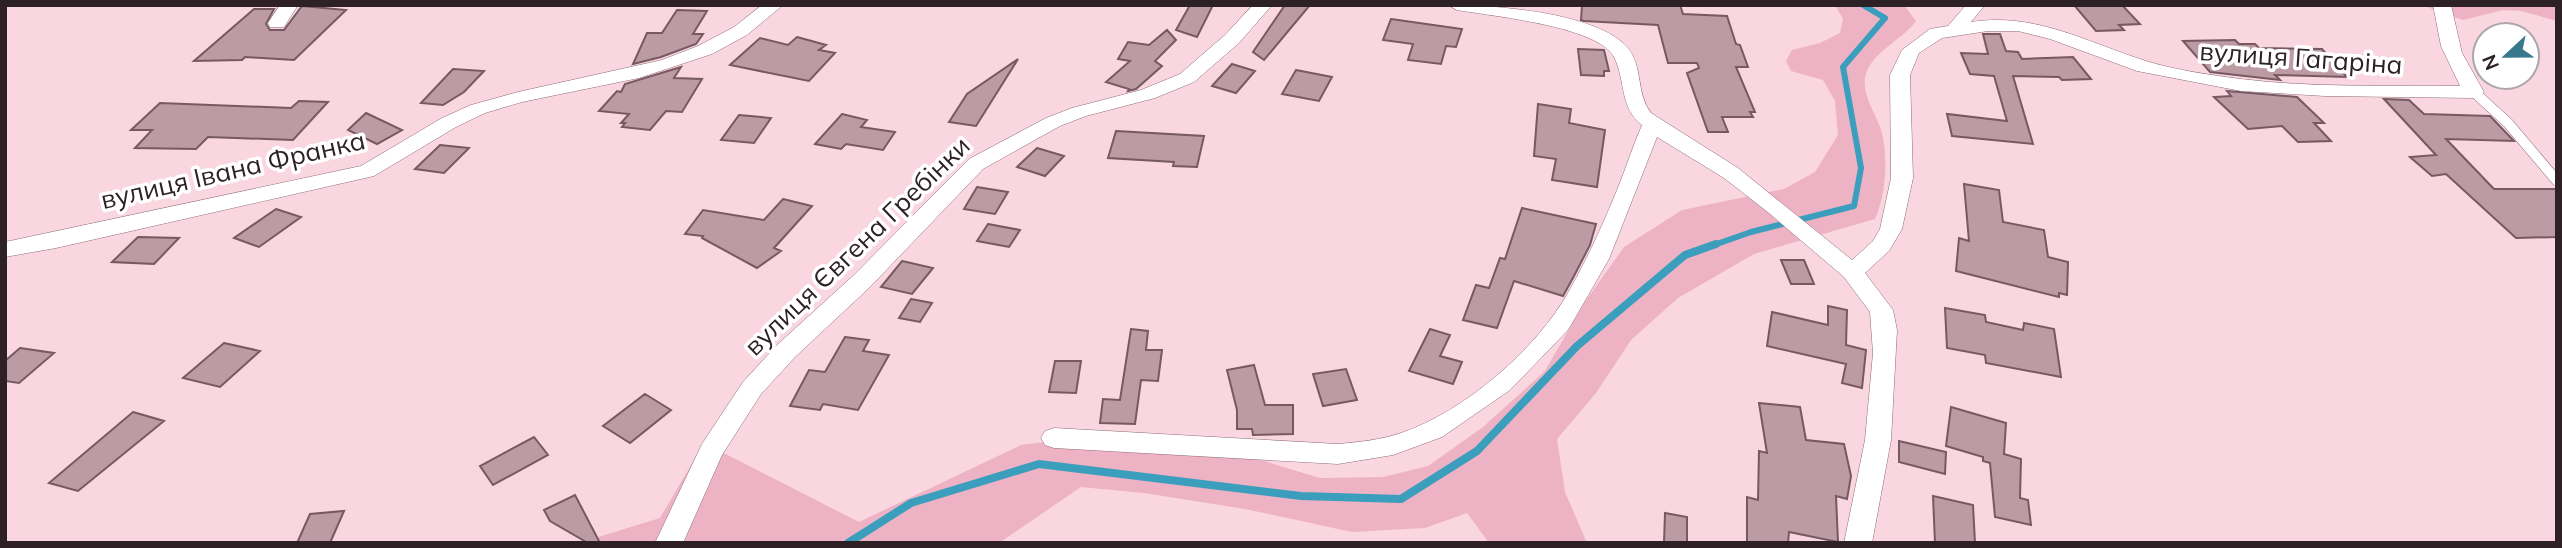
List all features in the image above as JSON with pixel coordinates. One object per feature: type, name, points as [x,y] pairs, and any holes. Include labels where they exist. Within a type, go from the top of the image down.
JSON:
[{"type":"street","points":[[277,23],[289,5]]},
{"type":"street","name":"вулиця Івана Франка","points":[[5,250],[367,171],[404,153],[451,120],[489,105],[645,72],[700,55],[732,38],[774,5]]},
{"type":"street","name":"вулиця Євгена Гребінки","points":[[669,543],[711,451],[752,388],[786,351],[862,281],[976,164],[1053,122],[1079,112],[1148,94],[1187,78],[1232,39],[1263,5]]},
{"type":"street","points":[[1457,5],[1572,26],[1600,35],[1618,47],[1625,60],[1634,103],[1653,124],[1745,183],[1808,234],[1852,272],[1881,310],[1885,330],[1878,440],[1858,543]]},
{"type":"street","name":"вулиця Гагаріна","points":[[1955,29],[1976,5]]},
{"type":"street","points":[[2442,5],[2448,21],[2449,41],[2462,74],[2474,92]]},
{"type":"street","name":"вулиця Гагаріна","points":[[1852,272],[1881,246],[1895,215],[1902,178],[1900,75],[1911,50],[1937,33],[1999,24],[2018,25],[2063,37],[2144,68],[2220,83],[2325,90],[2474,92]]},
{"type":"street","points":[[1054,438],[1338,454],[1376,449],[1426,433],[1478,401],[1522,364],[1566,315],[1601,248],[1653,124]]},
{"type":"lane","points":[[2474,92],[2508,123],[2557,181]]},
{"type":"shaded area","points":[[1835,5],[1904,5],[1916,21],[1871,63],[1865,79],[1866,95],[1882,133],[1885,154],[1884,188],[1875,219],[1754,254],[1678,298],[1631,340],[1596,393],[1557,439],[1565,492],[1587,543],[1489,543],[1467,513],[1425,528],[1352,532],[1245,509],[1144,493],[1081,487],[999,543],[579,543],[660,518],[704,443],[859,522],[1021,445],[1118,433],[1214,446],[1320,478],[1383,477],[1428,466],[1483,427],[1545,371],[1584,303],[1624,247],[1682,210],[1784,189],[1815,172],[1838,135],[1835,101],[1823,80],[1791,71],[1786,61],[1792,50],[1820,43],[1840,33],[1843,19]]},
{"type":"shaded area","points":[[2421,5],[2557,5],[2557,21],[2521,11],[2503,10],[2463,20]]},
{"type":"building","points":[[1190,5],[1213,5],[1197,37],[1176,30]]},
{"type":"building","points":[[1285,5],[1310,5],[1264,60],[1253,52]]},
{"type":"building","points":[[1582,5],[1680,5],[1683,14],[1727,16],[1736,44],[1740,45],[1748,67],[1736,67],[1755,112],[1750,112],[1753,117],[1722,117],[1728,132],[1708,132],[1687,73],[1699,68],[1697,63],[1668,63],[1658,25],[1584,21],[1581,20]]},
{"type":"building","points":[[2074,5],[2122,5],[2140,24],[2119,25],[2124,30],[2096,31]]},
{"type":"building","points":[[302,6],[346,10],[294,60],[245,57],[242,60],[194,61],[254,9],[274,9],[266,24],[270,30],[284,30]]},
{"type":"building","points":[[677,10],[707,11],[693,34],[703,34],[696,44],[633,64],[647,33],[662,33]]},
{"type":"building","points":[[1391,19],[1462,29],[1456,47],[1446,46],[1441,64],[1408,60],[1413,44],[1383,40]]},
{"type":"building","points":[[1167,30],[1176,40],[1155,61],[1162,66],[1136,89],[1128,91],[1129,89],[1106,82],[1130,61],[1118,59],[1128,42],[1149,45]]},
{"type":"building","points":[[1983,34],[2000,34],[2006,51],[2018,52],[2022,59],[2073,57],[2091,79],[2062,80],[2059,77],[2013,76],[2033,144],[1952,136],[1947,114],[2007,121],[1994,76],[1970,74],[1961,53],[1988,54]]},
{"type":"building","points":[[797,37],[826,45],[819,50],[835,53],[809,81],[730,65],[760,38],[788,45]]},
{"type":"building","points":[[2235,40],[2239,44],[2255,44],[2259,48],[2322,49],[2347,77],[2275,75],[2280,80],[2210,72],[2183,41]]},
{"type":"building","points":[[1578,49],[1604,50],[1609,71],[1604,71],[1604,76],[1581,75]]},
{"type":"building","points":[[1018,59],[976,126],[949,122],[967,94]]},
{"type":"building","points":[[1232,64],[1255,71],[1236,93],[1212,86]]},
{"type":"building","points":[[681,67],[674,78],[702,79],[682,112],[666,111],[650,130],[622,127],[625,123],[621,123],[629,114],[599,111],[617,91],[621,92],[625,84]]},
{"type":"building","points":[[453,69],[484,71],[464,92],[443,105],[421,103]]},
{"type":"building","points":[[1296,70],[1332,77],[1319,101],[1282,94]]},
{"type":"building","points":[[2227,91],[2297,97],[2324,123],[2314,123],[2331,141],[2298,142],[2282,126],[2248,129],[2214,97],[2231,96]]},
{"type":"building","points":[[2384,99],[2409,100],[2424,114],[2490,116],[2514,141],[2446,139],[2494,189],[2557,189],[2557,237],[2516,238],[2446,174],[2432,176],[2410,157],[2436,155]]},
{"type":"building","points":[[299,101],[328,102],[293,140],[208,137],[196,149],[135,148],[152,130],[131,130],[160,103],[291,108]]},
{"type":"building","points":[[1538,104],[1571,109],[1569,123],[1605,130],[1597,187],[1552,180],[1556,159],[1534,156]]},
{"type":"building","points":[[366,113],[402,130],[377,144],[348,130]]},
{"type":"building","points":[[842,114],[867,120],[861,127],[895,132],[883,150],[846,144],[841,149],[815,144]]},
{"type":"building","points":[[739,115],[771,118],[754,143],[721,140]]},
{"type":"building","points":[[1116,131],[1204,136],[1197,167],[1173,166],[1174,162],[1108,158]]},
{"type":"building","points":[[440,145],[469,148],[444,173],[415,169]]},
{"type":"building","points":[[1037,148],[1064,156],[1045,176],[1017,167]]},
{"type":"building","points":[[1964,184],[1999,190],[2003,222],[2044,230],[2048,257],[2068,262],[2067,295],[2059,293],[2059,297],[1956,271],[1959,238],[1969,241]]},
{"type":"building","points":[[977,187],[1008,192],[995,214],[964,209]]},
{"type":"building","points":[[783,199],[812,206],[774,248],[781,251],[757,268],[702,238],[703,236],[685,234],[703,210],[764,220]]},
{"type":"building","points":[[1522,208],[1596,224],[1590,245],[1574,276],[1563,296],[1514,281],[1497,328],[1463,320],[1476,285],[1489,288],[1500,258],[1505,259]]},
{"type":"building","points":[[276,209],[301,217],[259,247],[234,238]]},
{"type":"building","points":[[988,224],[1020,230],[1009,247],[977,241]]},
{"type":"building","points":[[138,237],[179,238],[154,264],[112,262]]},
{"type":"building","points":[[1781,260],[1804,260],[1814,284],[1791,284]]},
{"type":"building","points":[[902,261],[933,268],[912,294],[881,287]]},
{"type":"building","points":[[911,299],[932,303],[920,322],[899,318]]},
{"type":"building","points":[[1828,306],[1847,310],[1846,345],[1866,350],[1862,388],[1842,383],[1846,364],[1767,346],[1772,312],[1828,325]]},
{"type":"building","points":[[1945,308],[1985,315],[1986,322],[2023,330],[2024,323],[2054,329],[2061,377],[1986,363],[1985,355],[1947,348]]},
{"type":"building","points":[[1131,329],[1148,331],[1146,350],[1162,350],[1158,381],[1141,380],[1135,424],[1100,423],[1103,399],[1120,400]]},
{"type":"building","points":[[1430,329],[1450,335],[1440,356],[1462,362],[1453,384],[1409,371]]},
{"type":"building","points":[[845,337],[869,340],[863,351],[889,355],[858,410],[823,404],[820,410],[790,406],[809,370],[825,372]]},
{"type":"building","points":[[224,343],[260,351],[220,387],[183,378]]},
{"type":"building","points":[[20,348],[54,353],[19,383],[5,381],[5,361]]},
{"type":"building","points":[[1055,361],[1081,361],[1076,393],[1049,392]]},
{"type":"building","points":[[1254,365],[1265,405],[1293,405],[1293,434],[1253,435],[1252,429],[1237,429],[1237,410],[1227,370]]},
{"type":"building","points":[[1346,369],[1357,400],[1323,406],[1313,374]]},
{"type":"building","points":[[645,394],[671,410],[630,443],[603,426]]},
{"type":"building","points":[[1759,403],[1800,407],[1806,440],[1844,444],[1851,476],[1847,499],[1836,496],[1838,542],[1789,532],[1788,543],[1747,543],[1747,497],[1758,500],[1759,451],[1767,453]]},
{"type":"building","points":[[1951,407],[2006,423],[2004,454],[2021,459],[2020,498],[2028,500],[2031,525],[1995,517],[1990,463],[1983,461],[1983,457],[1946,446]]},
{"type":"building","points":[[133,412],[164,421],[78,491],[49,483]]},
{"type":"building","points":[[534,437],[548,455],[493,485],[480,466]]},
{"type":"building","points":[[1899,441],[1946,452],[1945,474],[1899,462]]},
{"type":"building","points":[[575,495],[600,543],[588,543],[550,521],[544,510]]},
{"type":"building","points":[[1933,496],[1973,505],[1975,543],[1935,543]]},
{"type":"building","points":[[344,511],[330,543],[297,543],[310,514]]},
{"type":"building","points":[[1665,513],[1687,517],[1687,543],[1664,543]]},
{"type":"waterway","points":[[1711,246],[1751,232],[1854,206],[1861,168],[1843,67],[1885,18],[1863,5]]},
{"type":"waterway","points":[[848,543],[911,503],[1039,464],[1301,496],[1401,499],[1477,451],[1577,346],[1685,255],[1716,244]]}]
